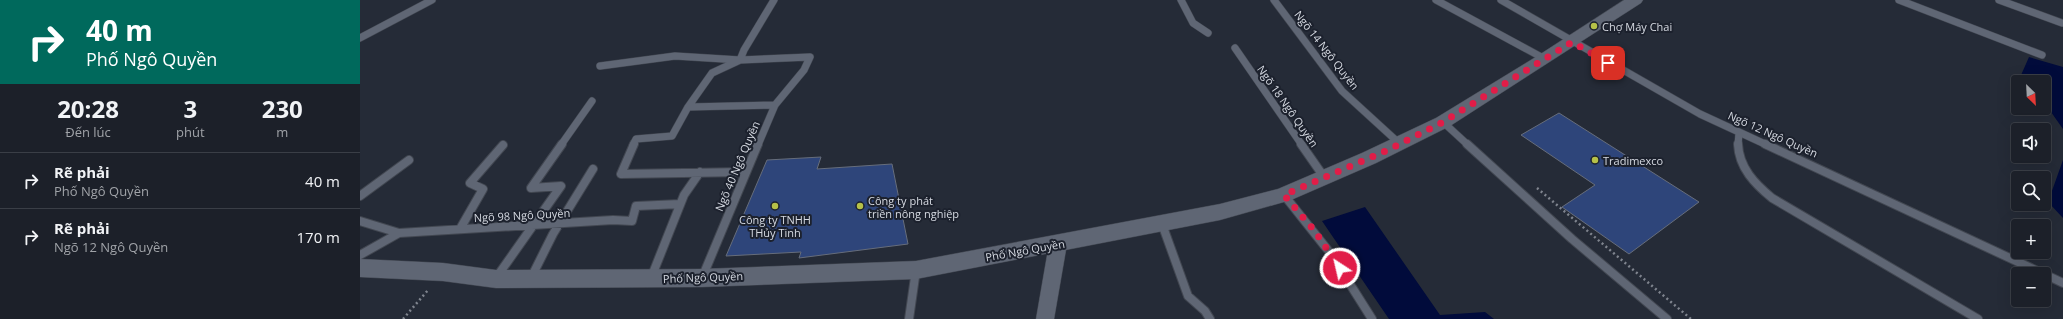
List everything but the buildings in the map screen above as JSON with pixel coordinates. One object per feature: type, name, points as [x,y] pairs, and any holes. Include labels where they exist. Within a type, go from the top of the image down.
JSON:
[{"type":"street","name":"Phố Ngô Quyền","points":[[360,268],[443,272],[496,278],[702,278],[916,270],[1162,224],[1260,203],[1284,195],[1400,144],[1443,122],[1545,60],[1635,0]]},
{"type":"street","points":[[1045,319],[1058,244]]},
{"type":"lane","points":[[360,38],[432,0]]},
{"type":"lane","points":[[745,172],[621,174],[636,140],[672,136],[688,107],[712,73],[740,60],[744,50],[774,0]]},
{"type":"lane","points":[[1181,0],[1193,23],[1208,33]]},
{"type":"lane","name":"Ngõ 14 Ngô Quyền","points":[[1274,0],[1342,91],[1400,144]]},
{"type":"lane","points":[[1436,0],[1545,60]]},
{"type":"lane","name":"Ngõ 12 Ngô Quyền","points":[[1501,0],[1700,114],[2029,267]]},
{"type":"lane","points":[[1898,0],[2042,55]]},
{"type":"lane","points":[[1999,0],[2062,23]]},
{"type":"lane","name":"Ngõ 18 Ngô Quyền","points":[[1235,48],[1324,177]]},
{"type":"lane","points":[[600,66],[675,56],[740,60]]},
{"type":"lane","name":"Ngõ 40 Ngô Quyền","points":[[702,278],[745,172],[775,105],[804,70],[810,57],[740,60]]},
{"type":"lane","points":[[496,278],[561,186],[531,188],[592,101]]},
{"type":"lane","points":[[688,107],[775,105]]},
{"type":"lane","points":[[1443,122],[1572,238],[1667,319]]},
{"type":"lane","points":[[1739,133],[1737,146],[1745,169],[1766,193],[1808,220],[1978,319]]},
{"type":"lane","points":[[460,229],[483,189],[470,182],[503,145]]},
{"type":"lane","points":[[360,196],[409,160]]},
{"type":"lane","points":[[531,278],[559,224],[593,169]]},
{"type":"lane","points":[[651,278],[680,204],[700,172]]},
{"type":"lane","points":[[1284,195],[1319,238],[1348,278],[1372,319]]},
{"type":"lane","name":"Ngõ 98 Ngô Quyền","points":[[360,255],[399,233],[632,221],[636,206],[680,204]]},
{"type":"lane","points":[[360,221],[399,233]]},
{"type":"lane","points":[[1162,224],[1188,296],[1192,302],[1204,308],[1210,319]]},
{"type":"lane","points":[[909,319],[916,270]]},
{"type":"lane","name":"Ngõ 12 Ngô Quyền","points":[[2051,277],[2063,283]]},
{"type":"path","points":[[403,319],[443,272]]},
{"type":"shaded area","points":[[2029,57],[2063,67],[2063,129],[2051,112],[2051,75],[2021,75]]},
{"type":"shaded area","points":[[2063,160],[2063,218],[2051,205],[2051,194]]},
{"type":"shaded area","points":[[1365,207],[1440,315],[1485,312],[1494,319],[1389,319],[1322,221]]},
{"type":"place","name":"Chợ Máy Chai","points":[[1594,26]]},
{"type":"place","name":"Tradimexco","points":[[1595,160]]},
{"type":"place","name":"Công ty TNHH THủy Tinh","points":[[775,206]]},
{"type":"place","name":"Công ty phát triền nông nghiệp","points":[[860,206]]},
{"type":"route","points":[[1340,268],[1302,214],[1284,195],[1390,149],[1443,122],[1572,42],[1608,63]]}]
